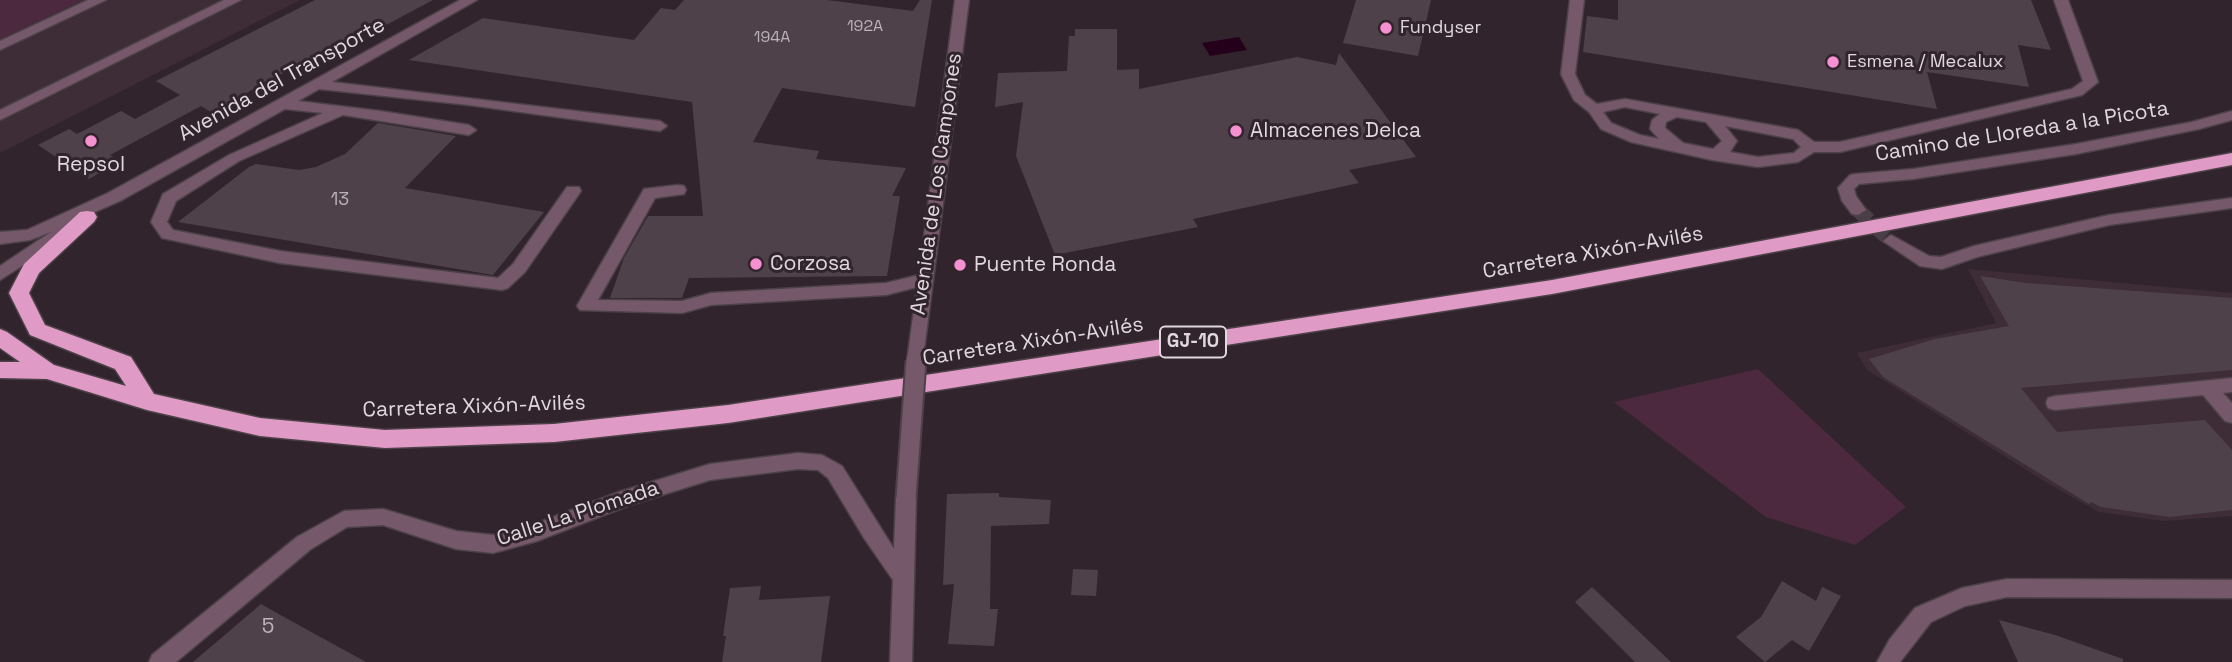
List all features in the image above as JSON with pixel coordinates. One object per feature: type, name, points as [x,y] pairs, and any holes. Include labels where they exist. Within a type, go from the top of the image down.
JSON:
[{"type":"highway","name":"Carretera Xixón-Avilés","points":[[0,370],[47,371],[147,401],[260,427],[385,439],[554,433],[728,414],[1552,287],[2232,159]]},
{"type":"highway","points":[[88,217],[31,269],[19,293],[37,330],[123,363],[147,401]]},
{"type":"highway","name":"Carretera Xixón-Avilés","points":[[0,337],[47,371]]},
{"type":"street","points":[[0,46],[99,0]]},
{"type":"street","points":[[0,116],[234,0]]},
{"type":"street","name":"Avenida del Transporte","points":[[114,197],[470,0]]},
{"type":"street","name":"Avenida de Los Campones","points":[[901,662],[902,576],[916,361],[962,0]]},
{"type":"street","points":[[1577,0],[1567,74],[1579,97],[1594,109],[1606,126],[1636,139],[1758,162],[1798,156],[1810,147],[1840,147],[2077,92],[2091,82],[2061,0]]},
{"type":"street","points":[[317,85],[660,126]]},
{"type":"street","points":[[1594,109],[1625,103],[1798,135],[1810,147]]},
{"type":"street","points":[[283,104],[342,110],[469,130]]},
{"type":"street","points":[[342,110],[234,158],[169,198],[159,222],[168,234],[280,257],[502,284],[519,268],[573,191]]},
{"type":"street","points":[[1675,113],[1659,120],[1657,129],[1682,149]]},
{"type":"street","name":"Camino de Lloreda a la Picota","points":[[1858,210],[1848,197],[1846,188],[1855,179],[1913,174],[2076,149],[2194,126],[2232,115]]},
{"type":"street","points":[[1712,119],[1730,141],[1724,150],[1713,155]]},
{"type":"street","points":[[678,190],[650,193],[586,306],[682,307],[711,299],[886,289],[925,279]]},
{"type":"street","points":[[0,274],[114,197]]},
{"type":"street","points":[[0,237],[30,235],[114,197]]},
{"type":"street","points":[[1891,241],[1926,262],[1942,263],[1974,252],[2109,220],[2232,203]]},
{"type":"street","points":[[2055,403],[2232,385]]},
{"type":"street","points":[[2207,387],[2232,416]]},
{"type":"street","name":"Calle La Plomada","points":[[160,662],[304,543],[344,519],[383,517],[456,540],[494,544],[537,532],[626,498],[710,472],[798,461],[822,463],[835,472],[871,532],[902,576]]},
{"type":"street","points":[[1888,662],[1923,615],[1962,597],[2007,588],[2232,589]]},
{"type":"shaded area","points":[[0,0],[83,0],[0,39]]},
{"type":"shaded area","points":[[83,0],[300,0],[0,153],[0,39]]},
{"type":"shaded area","points":[[1239,37],[1247,50],[1210,56],[1202,43]]},
{"type":"shaded area","points":[[1968,269],[2232,293],[2232,516],[2163,521],[2099,512],[2052,486],[1867,370],[1857,353],[1996,323]]},
{"type":"shaded area","points":[[1758,369],[1906,507],[1855,545],[1766,517],[1614,402]]},
{"type":"building","points":[[315,0],[433,0],[369,34],[362,31],[211,112],[201,106],[110,155],[120,161],[89,179],[38,145],[69,129],[77,134],[121,111],[135,119],[180,95],[156,81]]},
{"type":"building","points":[[684,0],[827,0],[913,11],[920,0],[932,0],[915,107],[782,88],[753,142],[819,151],[816,159],[906,168],[892,196],[900,196],[887,276],[689,278],[682,298],[610,298],[624,258],[648,216],[703,216],[692,102],[409,60],[483,18],[634,40],[661,8],[675,10]]},
{"type":"building","name":"Fundyser","points":[[1356,0],[1431,0],[1418,56],[1343,43]]},
{"type":"building","name":"Esmena / Mecalux","points":[[1618,0],[2031,0],[2051,50],[2018,45],[2029,87],[1927,72],[1937,109],[1583,52],[1587,16],[1618,20]]},
{"type":"building","name":"Almacenes Delca","points":[[1075,29],[1117,29],[1117,70],[1139,69],[1139,89],[1297,57],[1336,65],[1339,53],[1416,157],[1349,170],[1359,183],[1193,219],[1198,227],[1055,255],[1016,156],[1023,102],[995,107],[998,73],[1067,71],[1069,36],[1075,36]]},
{"type":"building","points":[[378,123],[456,136],[405,188],[544,212],[493,275],[178,222],[249,167],[256,164],[299,170],[316,167],[345,154]]},
{"type":"building","points":[[1980,276],[2026,283],[2232,298],[2232,370],[2021,388],[2057,432],[2205,420],[2232,450],[2232,510],[2169,517],[2101,507],[2091,502],[2089,504],[1883,377],[1869,359],[1935,339],[2009,326]]},
{"type":"building","points":[[999,493],[999,497],[1051,500],[1049,524],[991,526],[990,609],[998,609],[994,646],[948,644],[954,584],[943,585],[947,494]]},
{"type":"building","points":[[1073,569],[1098,570],[1096,596],[1071,595]]},
{"type":"building","points":[[1782,581],[1816,601],[1822,587],[1841,596],[1809,651],[1792,640],[1765,662],[1736,637],[1761,617]]},
{"type":"building","points":[[761,586],[759,600],[830,596],[821,662],[722,662],[730,588]]},
{"type":"building","points":[[1592,587],[1671,662],[1635,662],[1575,602]]},
{"type":"building","points":[[261,604],[284,617],[366,662],[193,662]]},
{"type":"building","points":[[1999,620],[2055,635],[2123,659],[2123,662],[2018,662]]},
{"type":"tunnel","points":[[1858,210],[1891,241]]},
{"type":"place","name":"Fundyser","points":[[1386,28]]},
{"type":"place","name":"Esmena / Mecalux","points":[[1833,62]]},
{"type":"place","name":"Almacenes Delca","points":[[1236,131]]},
{"type":"place","name":"Repsol","points":[[91,141]]},
{"type":"place","name":"Corzosa","points":[[756,264]]},
{"type":"place","name":"Puente Ronda","points":[[960,265]]}]
